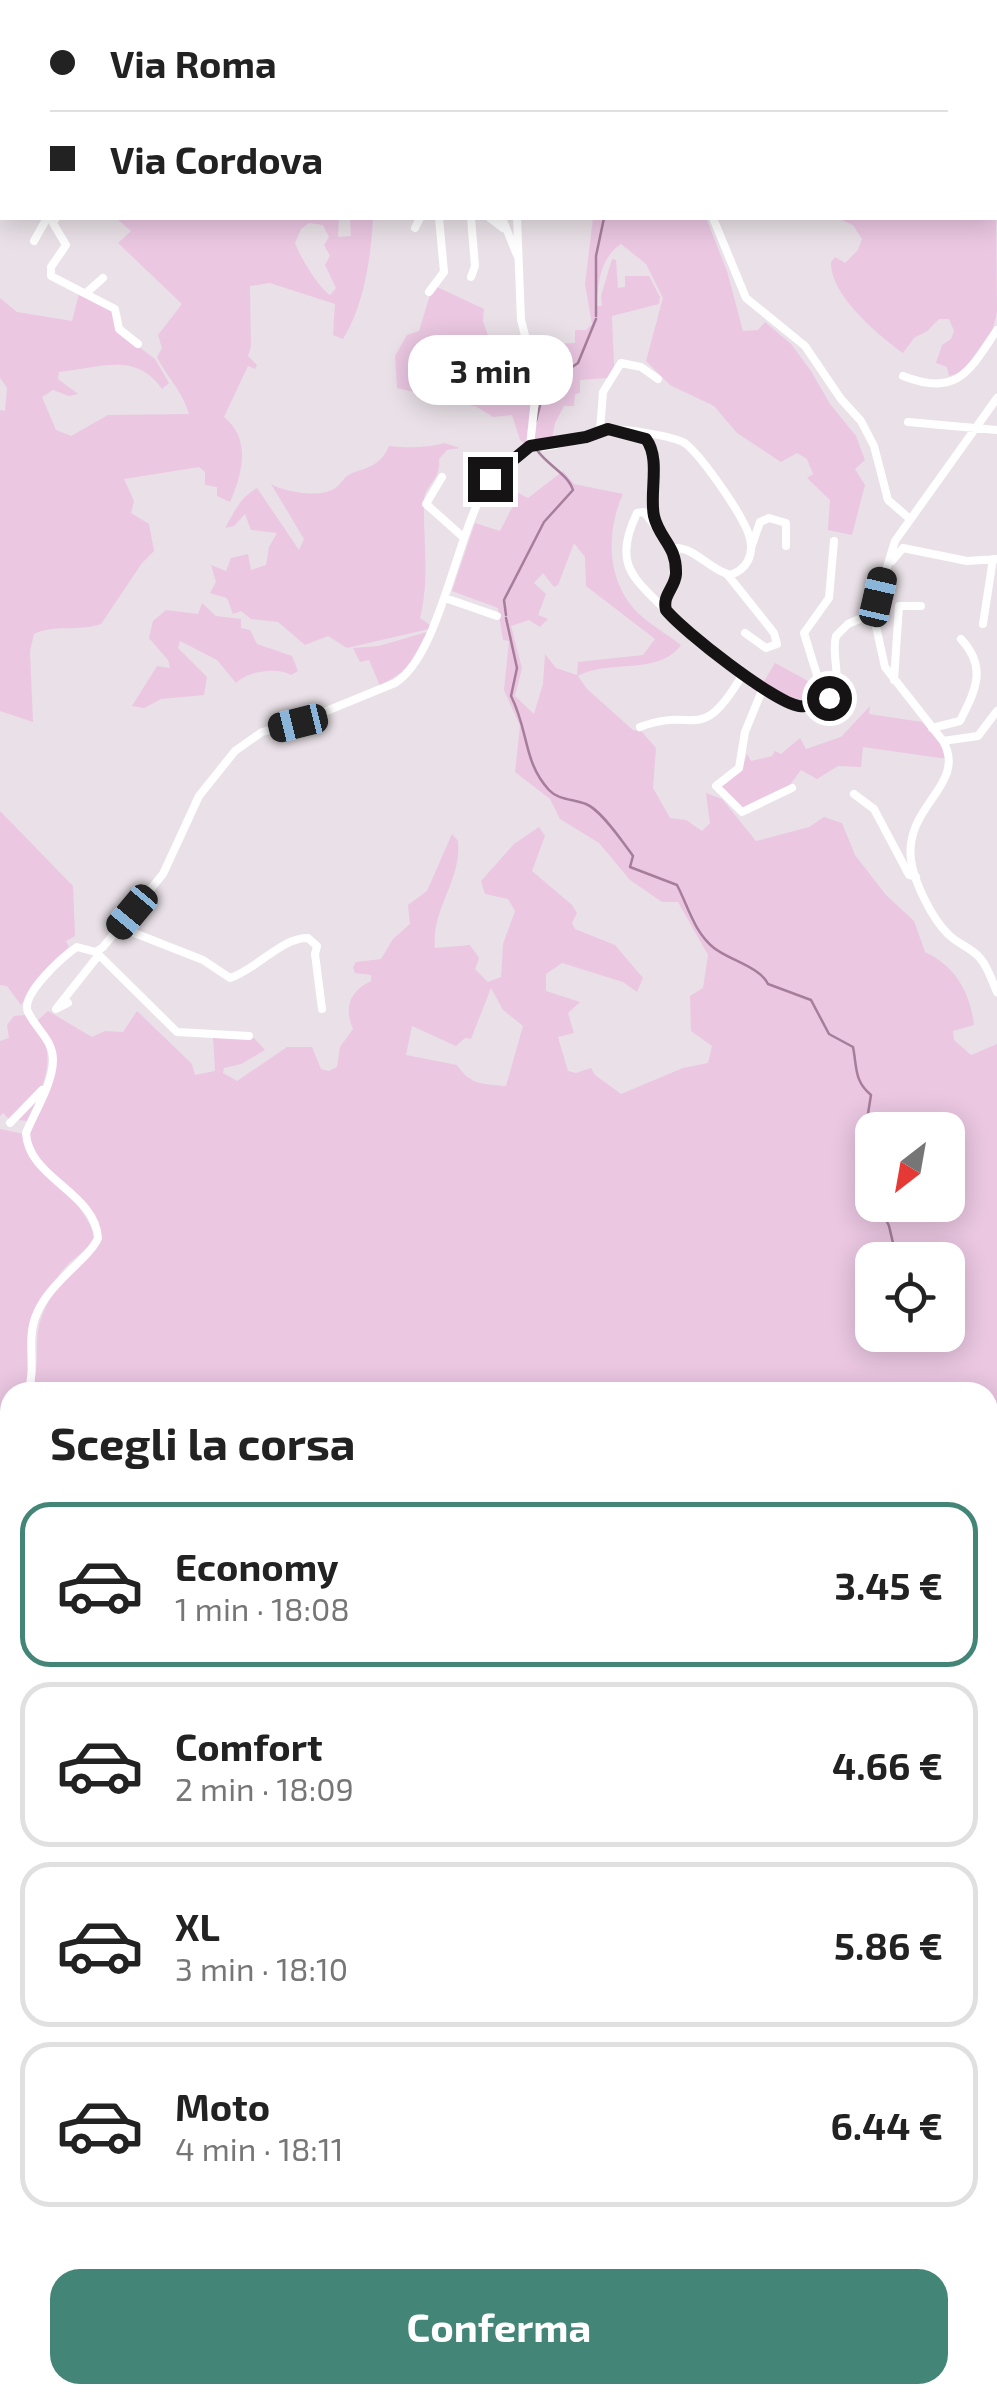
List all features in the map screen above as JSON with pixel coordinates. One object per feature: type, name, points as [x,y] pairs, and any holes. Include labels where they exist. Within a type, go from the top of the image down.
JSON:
[{"type":"street","points":[[34,241],[46,220]]},
{"type":"street","points":[[54,220],[66,250],[50,267],[50,274],[115,309],[119,330],[138,344]]},
{"type":"street","points":[[429,292],[444,272],[439,220]]},
{"type":"street","points":[[471,220],[475,272],[471,277]]},
{"type":"street","points":[[493,220],[506,230]]},
{"type":"street","points":[[503,220],[519,259]]},
{"type":"street","points":[[517,220],[521,320],[537,380],[530,446]]},
{"type":"street","points":[[714,220],[746,298],[805,346],[840,399],[861,421],[874,446],[888,500],[910,519]]},
{"type":"street","points":[[86,293],[103,278]]},
{"type":"street","points":[[904,376],[938,384],[970,374],[997,330]]},
{"type":"street","points":[[604,430],[603,392],[621,363],[641,367],[658,380]]},
{"type":"street","points":[[997,398],[889,554],[874,613],[878,651],[894,680],[943,741],[950,756],[947,774],[912,826],[910,854],[916,877],[938,922],[949,935],[977,954],[997,992]]},
{"type":"street","points":[[908,422],[997,430]]},
{"type":"street","points":[[604,430],[646,439],[652,452],[654,521]]},
{"type":"street","points":[[68,1003],[56,1009],[68,989],[164,874],[199,796],[235,751],[262,732],[298,723],[398,682],[407,674],[448,599],[463,537],[490,479],[530,446],[586,437],[604,430],[685,444],[746,528],[751,548]]},
{"type":"street","points":[[442,477],[426,504],[463,537]]},
{"type":"street","points":[[664,604],[676,577],[674,550],[654,521],[644,512],[636,513],[627,534],[626,566],[672,617],[763,688],[799,706],[825,702],[835,688],[836,636],[848,624],[874,613]]},
{"type":"street","points":[[727,574],[743,569],[760,522],[770,518],[786,523],[786,546]]},
{"type":"street","points":[[825,702],[804,633],[829,598],[834,540]]},
{"type":"street","points":[[674,550],[684,548],[727,574],[778,642],[772,648],[761,645],[746,633]]},
{"type":"street","points":[[878,597],[893,556],[903,548],[966,561],[995,559],[983,624]]},
{"type":"street","points":[[448,599],[496,616]]},
{"type":"street","points":[[894,680],[899,606],[918,608]]},
{"type":"street","points":[[932,728],[960,721],[978,686],[972,651],[961,639]]},
{"type":"street","points":[[640,728],[701,723],[723,706],[744,674]]},
{"type":"street","points":[[763,688],[745,732],[739,768],[716,786],[742,812],[792,788]]},
{"type":"street","points":[[943,741],[978,736],[997,711]]},
{"type":"street","points":[[854,794],[874,809],[909,876],[916,877]]},
{"type":"street","points":[[120,928],[202,960],[230,978],[259,965],[294,939],[308,938],[317,946],[322,1009]]},
{"type":"street","points":[[31,1382],[35,1368],[31,1352],[36,1314],[62,1275],[94,1248],[98,1230],[88,1210],[41,1164],[26,1141],[53,1060],[50,1043],[26,1005],[32,990],[77,947],[97,954],[177,1032],[249,1036]]},
{"type":"street","points":[[10,1123],[45,1086]]},
{"type":"shaded area","points":[[118,220],[339,220],[338,237],[351,236],[350,220],[373,220],[365,281],[343,339],[333,335],[335,304],[270,283],[250,286],[248,356],[257,365],[255,369],[248,366],[224,417],[238,435],[242,456],[230,502],[217,496],[217,487],[205,485],[205,472],[199,467],[124,479],[134,501],[131,513],[149,524],[154,551],[101,624],[34,634],[30,651],[33,722],[0,711],[0,410],[5,411],[7,388],[0,378],[0,298],[17,312],[72,321],[79,293],[113,309],[119,332],[155,359],[169,383],[162,389],[152,377],[129,366],[59,372],[58,379],[78,394],[69,396],[53,390],[42,397],[56,430],[71,436],[108,415],[189,414],[157,357],[162,348],[158,335],[182,304],[118,243],[131,231]],"holes":[[[309,223],[323,225],[329,237],[324,245],[330,256],[325,265],[336,288],[330,295],[310,272],[295,243],[301,229]]]},
{"type":"shaded area","points":[[593,220],[707,220],[727,271],[743,331],[758,330],[765,322],[791,344],[856,436],[865,460],[855,469],[865,485],[852,535],[828,530],[830,500],[807,478],[813,474],[807,459],[797,453],[781,462],[737,433],[714,406],[670,385],[646,361],[663,298],[646,264],[621,244],[602,271],[597,306],[602,306],[601,296],[612,259],[616,260],[618,288],[625,287],[625,276],[649,276],[660,297],[659,304],[612,316],[614,366],[607,378],[580,380],[574,406],[564,406],[552,439],[535,442],[539,383],[554,362],[542,351],[542,344],[575,343],[575,330],[586,330],[592,324],[585,284]]},
{"type":"shaded area","points":[[842,220],[996,220],[997,311],[982,352],[968,367],[949,376],[947,367],[936,363],[942,345],[954,331],[949,319],[939,319],[914,338],[903,353],[847,301],[838,288],[831,262],[835,257],[845,263],[858,250],[862,239],[853,225]]},
{"type":"shaded area","points":[[437,287],[484,309],[483,321],[494,353],[483,354],[482,365],[496,366],[501,393],[515,396],[533,389],[526,445],[520,440],[512,415],[493,417],[477,407],[397,388],[395,356],[407,335],[419,331],[430,295]]},
{"type":"shaded area","points":[[444,443],[460,448],[447,450],[439,459],[438,473],[425,495],[425,574],[420,618],[430,625],[429,629],[347,648],[328,636],[305,645],[278,622],[251,619],[241,611],[233,614],[227,598],[210,593],[216,582],[211,565],[226,571],[231,558],[248,554],[251,570],[266,565],[269,547],[277,533],[251,530],[245,514],[234,526],[225,528],[242,501],[257,488],[299,550],[304,539],[271,484],[302,493],[328,492],[349,474],[378,461],[389,446]]},
{"type":"shaded area","points":[[563,471],[574,484],[623,494],[612,539],[619,585],[637,612],[681,645],[660,661],[604,668],[578,676],[587,689],[633,730],[642,732],[656,748],[653,788],[670,818],[686,820],[702,831],[710,823],[706,793],[722,799],[756,841],[809,827],[824,817],[842,823],[855,855],[886,895],[914,921],[925,952],[945,965],[965,991],[974,1025],[953,1031],[954,1040],[971,1055],[997,1044],[997,1382],[34,1382],[42,1315],[60,1284],[96,1247],[99,1238],[99,1228],[88,1207],[41,1162],[30,1141],[55,1070],[52,1049],[38,1020],[48,1011],[92,1037],[105,1031],[123,1032],[137,1011],[192,1064],[195,1075],[215,1071],[213,1038],[253,1037],[265,1050],[241,1064],[224,1068],[223,1073],[237,1081],[287,1047],[312,1047],[321,1069],[329,1071],[337,1067],[340,1047],[353,1029],[350,1001],[371,981],[371,975],[355,973],[353,967],[356,962],[381,959],[393,939],[410,924],[408,905],[427,891],[452,834],[458,841],[456,869],[437,920],[435,948],[470,945],[479,958],[475,969],[488,982],[501,977],[503,944],[515,911],[508,899],[485,894],[481,881],[514,844],[539,827],[545,836],[532,871],[572,905],[577,913],[572,923],[575,929],[615,945],[643,978],[637,992],[623,982],[562,963],[546,974],[546,991],[580,1002],[568,1013],[574,1033],[558,1037],[568,1071],[576,1073],[591,1068],[621,1094],[683,1068],[708,1063],[712,1046],[691,1031],[690,996],[703,988],[708,955],[678,902],[662,902],[630,880],[599,843],[560,819],[550,799],[515,772],[520,726],[504,690],[509,641],[503,640],[498,608],[452,591],[475,523],[500,531],[514,504],[504,497],[511,489],[528,498]],"holes":[[[574,543],[585,557],[586,586],[655,639],[643,655],[578,662],[577,675],[556,668],[545,654],[543,684],[534,714],[515,696],[522,668],[511,626],[529,620],[540,627],[548,619],[538,615],[546,594],[534,583],[543,573],[554,587],[558,585]],[[491,988],[503,1010],[523,1026],[506,1086],[472,1080],[457,1065],[406,1055],[412,1026],[456,1046],[465,1038],[471,1039]]]},
{"type":"shaded area","points":[[202,603],[216,616],[241,619],[241,628],[250,630],[257,644],[292,656],[298,671],[291,675],[263,671],[236,683],[217,660],[180,641],[178,648],[207,677],[204,695],[161,699],[144,708],[132,706],[157,666],[170,668],[149,638],[153,621],[166,610],[198,614]]},
{"type":"shaded area","points":[[427,632],[408,668],[380,686],[369,660],[360,662],[353,648],[379,646]]},
{"type":"shaded area","points":[[775,663],[819,687],[810,703],[801,703],[763,683]]},
{"type":"shaded area","points":[[870,706],[869,714],[922,722],[941,744],[947,759],[863,747],[861,767],[838,766],[817,779],[801,770],[789,786],[740,810],[723,793],[720,783],[742,770],[747,754],[751,761],[772,756],[775,751],[781,754],[800,738],[806,749],[841,737]]},
{"type":"shaded area","points":[[0,811],[73,886],[75,936],[66,941],[69,947],[32,986],[21,1005],[7,986],[0,985]]},
{"type":"shaded area","points":[[25,1015],[37,1027],[47,1052],[45,1079],[28,1121],[9,1119],[3,1113],[0,1116],[0,1041],[9,1038],[7,1025],[14,1016]]},
{"type":"shaded area","points":[[0,1129],[24,1134],[84,1215],[95,1238],[51,1286],[38,1315],[27,1382],[0,1382]]},
{"type":"waterway","points":[[596,316],[596,256],[604,220]]},
{"type":"waterway","points":[[536,421],[545,386],[578,363],[596,319]]},
{"type":"waterway","points":[[506,615],[504,600],[544,522],[573,490],[537,450]]},
{"type":"waterway","points":[[506,618],[517,668],[511,696],[530,757],[549,790],[561,798],[586,804],[598,813],[633,856],[630,867],[677,885],[696,927],[714,948],[758,973],[768,984],[811,1000],[829,1034],[853,1047],[859,1079],[871,1095],[868,1112]]},
{"type":"waterway","points":[[887,1222],[893,1242]]},
{"type":"route","points":[[490,479],[530,446],[586,437],[608,429],[646,439],[652,452],[654,521],[674,550],[676,577],[664,600],[666,610],[755,682],[788,702],[804,706],[829,698]]}]
